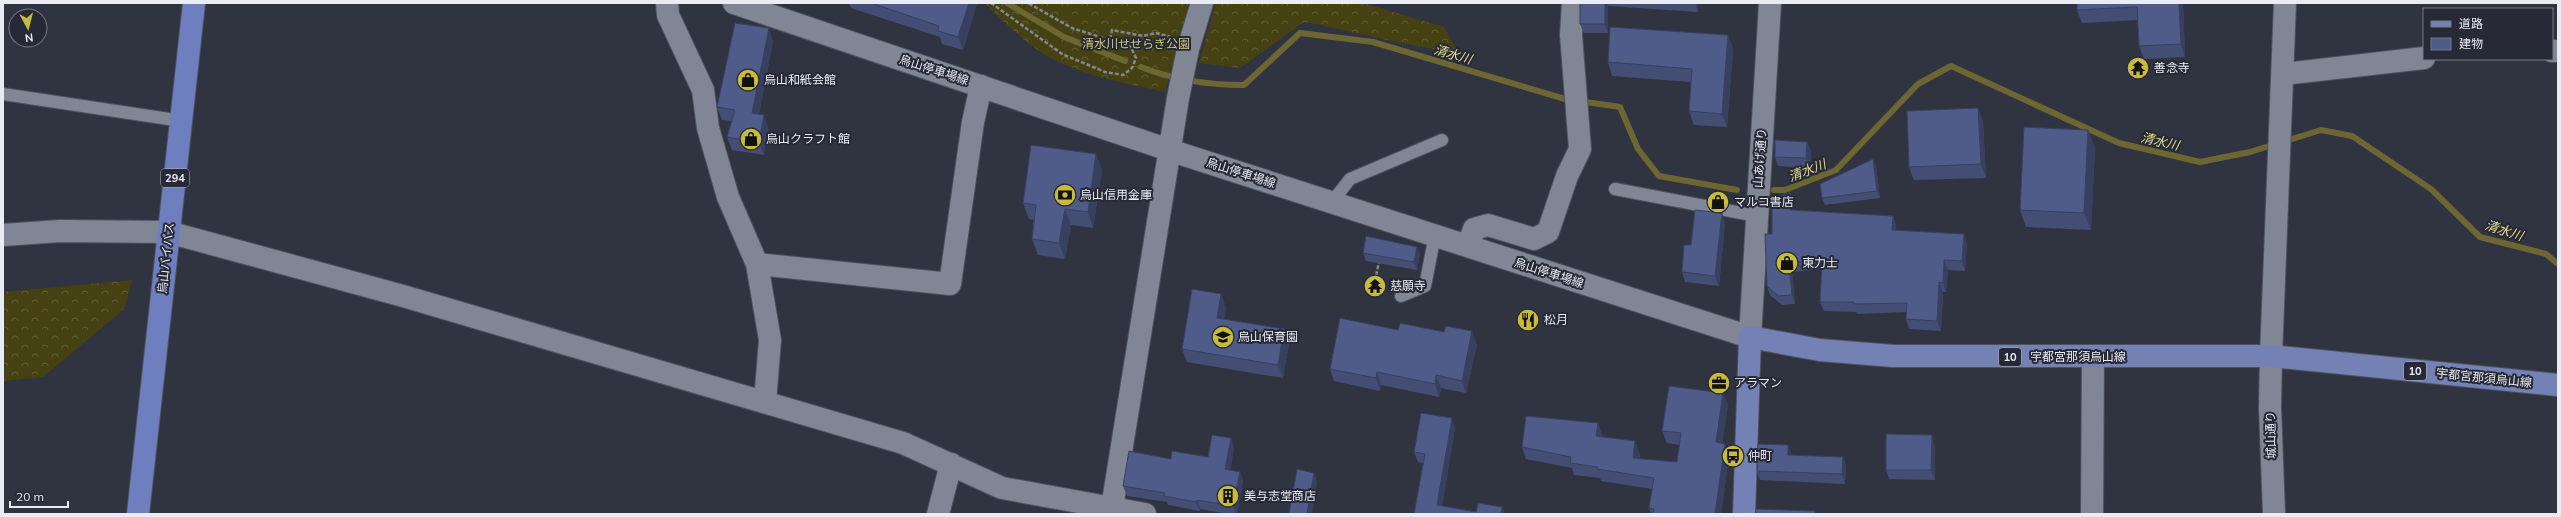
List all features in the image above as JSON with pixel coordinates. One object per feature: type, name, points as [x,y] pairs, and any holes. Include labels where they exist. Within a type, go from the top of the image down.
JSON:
[{"type":"highway","name":"烏山バイパス","points":[[138,514],[194,3]]},
{"type":"main road","name":"宇都宮那須烏山線","points":[[1750,337],[1820,350],[1893,356],[2093,358],[2271,356],[2558,385]]},
{"type":"main road","points":[[1744,514],[1750,337]]},
{"type":"street","points":[[667,3],[668,15],[703,90],[708,128],[728,197],[757,264],[770,340],[765,402]]},
{"type":"street","name":"烏山停車場線","points":[[734,3],[1169,150],[1750,337]]},
{"type":"street","points":[[1112,508],[1178,98],[1190,42],[1202,3]]},
{"type":"street","points":[[1468,246],[1474,229],[1488,225],[1534,239],[1548,232],[1567,176],[1580,149],[1572,35],[1573,3]]},
{"type":"street","name":"山あげ通り","points":[[1750,337],[1770,3]]},
{"type":"street","name":"城山通り","points":[[2274,514],[2270,407],[2271,356],[2284,74],[2285,3]]},
{"type":"street","points":[[2284,74],[2423,58]]},
{"type":"street","points":[[757,264],[950,284],[972,122],[981,86]]},
{"type":"street","points":[[3,235],[60,231],[168,232],[403,296],[904,443],[1002,488],[1145,514]]},
{"type":"street","points":[[2092,514],[2093,358]]},
{"type":"street","points":[[938,514],[951,464]]},
{"type":"lane","points":[[3,94],[182,121]]},
{"type":"lane","points":[[1332,202],[1350,179],[1442,140]]},
{"type":"lane","points":[[1615,189],[1757,216]]},
{"type":"lane","points":[[1401,296],[1424,286],[1435,235]]},
{"type":"path","points":[[991,3],[1062,54],[1105,72],[1123,75],[1132,68],[1136,58],[1131,47],[1072,28],[1028,3]]},
{"type":"path","points":[[1110,39],[1112,30],[1143,36],[1156,33],[1190,42]]},
{"type":"path","points":[[1375,281],[1380,258]]},
{"type":"green space","name":"清水川せせらぎ公園","points":[[985,3],[1189,3],[1165,92],[1096,76],[1056,61],[1028,43],[1009,27]]},
{"type":"green space","points":[[1216,3],[1363,3],[1444,27],[1458,52],[1400,43],[1304,22],[1240,68],[1199,63]]},
{"type":"green space","points":[[132,280],[124,309],[43,377],[3,381],[3,292]]},
{"type":"building","points":[[871,3],[969,3],[958,37],[938,31],[939,26]]},
{"type":"building","points":[[1580,3],[1605,3],[1605,24],[1580,24]]},
{"type":"building","points":[[2077,3],[2179,3],[2181,44],[2139,46],[2137,7],[2077,10]]},
{"type":"building","points":[[735,23],[769,28],[752,113],[764,115],[759,143],[727,137],[735,110],[717,107]]},
{"type":"building","points":[[1610,27],[1728,35],[1722,114],[1689,111],[1692,69],[1608,62]]},
{"type":"building","points":[[1978,108],[1981,164],[1909,167],[1907,111]]},
{"type":"building","points":[[2024,127],[2088,130],[2084,213],[2020,210]]},
{"type":"building","points":[[1775,140],[1807,142],[1806,158],[1775,157]]},
{"type":"building","name":"烏山信用金庫","points":[[1031,145],[1096,154],[1088,212],[1065,209],[1059,243],[1032,239],[1036,205],[1023,203]]},
{"type":"building","points":[[1873,159],[1877,191],[1822,198],[1820,184]]},
{"type":"building","points":[[1790,193],[1790,210],[1893,216],[1892,230],[1964,234],[1962,261],[1944,260],[1943,283],[1939,282],[1937,321],[1906,319],[1907,303],[1854,304],[1853,302],[1820,302],[1822,259],[1789,263],[1792,295],[1778,296],[1767,286],[1765,234],[1772,234],[1772,198]]},
{"type":"building","points":[[1695,210],[1722,213],[1715,276],[1682,272],[1684,245],[1691,245]]},
{"type":"building","points":[[1366,236],[1417,247],[1414,262],[1363,253]]},
{"type":"building","name":"烏山保育園","points":[[1192,289],[1221,294],[1217,318],[1284,329],[1278,365],[1182,349]]},
{"type":"building","points":[[1340,318],[1398,330],[1400,323],[1444,332],[1446,326],[1472,331],[1462,381],[1436,375],[1435,384],[1377,372],[1376,378],[1330,369]]},
{"type":"building","points":[[1669,386],[1723,393],[1716,442],[1725,444],[1715,514],[1653,514],[1654,509],[1649,508],[1654,478],[1570,463],[1571,457],[1522,447],[1526,416],[1598,423],[1596,436],[1635,441],[1633,458],[1677,462],[1681,433],[1662,431]]},
{"type":"building","points":[[1421,413],[1452,418],[1437,505],[1476,512],[1478,503],[1502,507],[1501,514],[1414,514],[1425,454],[1414,452]]},
{"type":"building","points":[[1886,434],[1932,435],[1931,470],[1886,470]]},
{"type":"building","points":[[1212,435],[1231,438],[1225,469],[1240,472],[1233,506],[1197,500],[1196,502],[1164,496],[1165,493],[1123,486],[1129,451],[1171,459],[1172,451],[1208,457]]},
{"type":"building","points":[[1758,444],[1788,445],[1788,455],[1843,457],[1842,474],[1757,471]]},
{"type":"building","points":[[1297,469],[1314,473],[1307,514],[1289,514]]},
{"type":"building","points":[[1756,509],[1815,511],[1815,514],[1756,514]]},
{"type":"waterway","name":"清水川","points":[[1007,3],[1064,37],[1125,61]]},
{"type":"waterway","name":"清水川","points":[[1141,67],[1153,72],[1192,81],[1244,85],[1300,33],[1373,42],[1565,99],[1620,107],[1638,149],[1659,176],[1737,190]]},
{"type":"waterway","name":"清水川","points":[[1774,190],[1785,190],[1836,170],[1918,84],[1951,66],[2119,143],[2200,162],[2250,152],[2321,130],[2352,136],[2431,189],[2480,237],[2546,254],[2558,264]]},
{"type":"place","name":"善念寺","points":[[2138,68]]},
{"type":"place","name":"烏山和紙会館","points":[[748,80]]},
{"type":"place","name":"烏山クラフト館","points":[[751,139]]},
{"type":"place","name":"烏山信用金庫","points":[[1065,195]]},
{"type":"place","name":"マルコ書店","points":[[1718,202]]},
{"type":"place","name":"東力士","points":[[1787,263]]},
{"type":"place","name":"慈願寺","points":[[1375,286]]},
{"type":"place","name":"松月","points":[[1528,320]]},
{"type":"place","name":"烏山保育園","points":[[1223,337]]},
{"type":"place","name":"アラマン","points":[[1719,383]]},
{"type":"place","name":"仲町","points":[[1733,456]]},
{"type":"place","name":"美与志堂商店","points":[[1228,496]]}]
